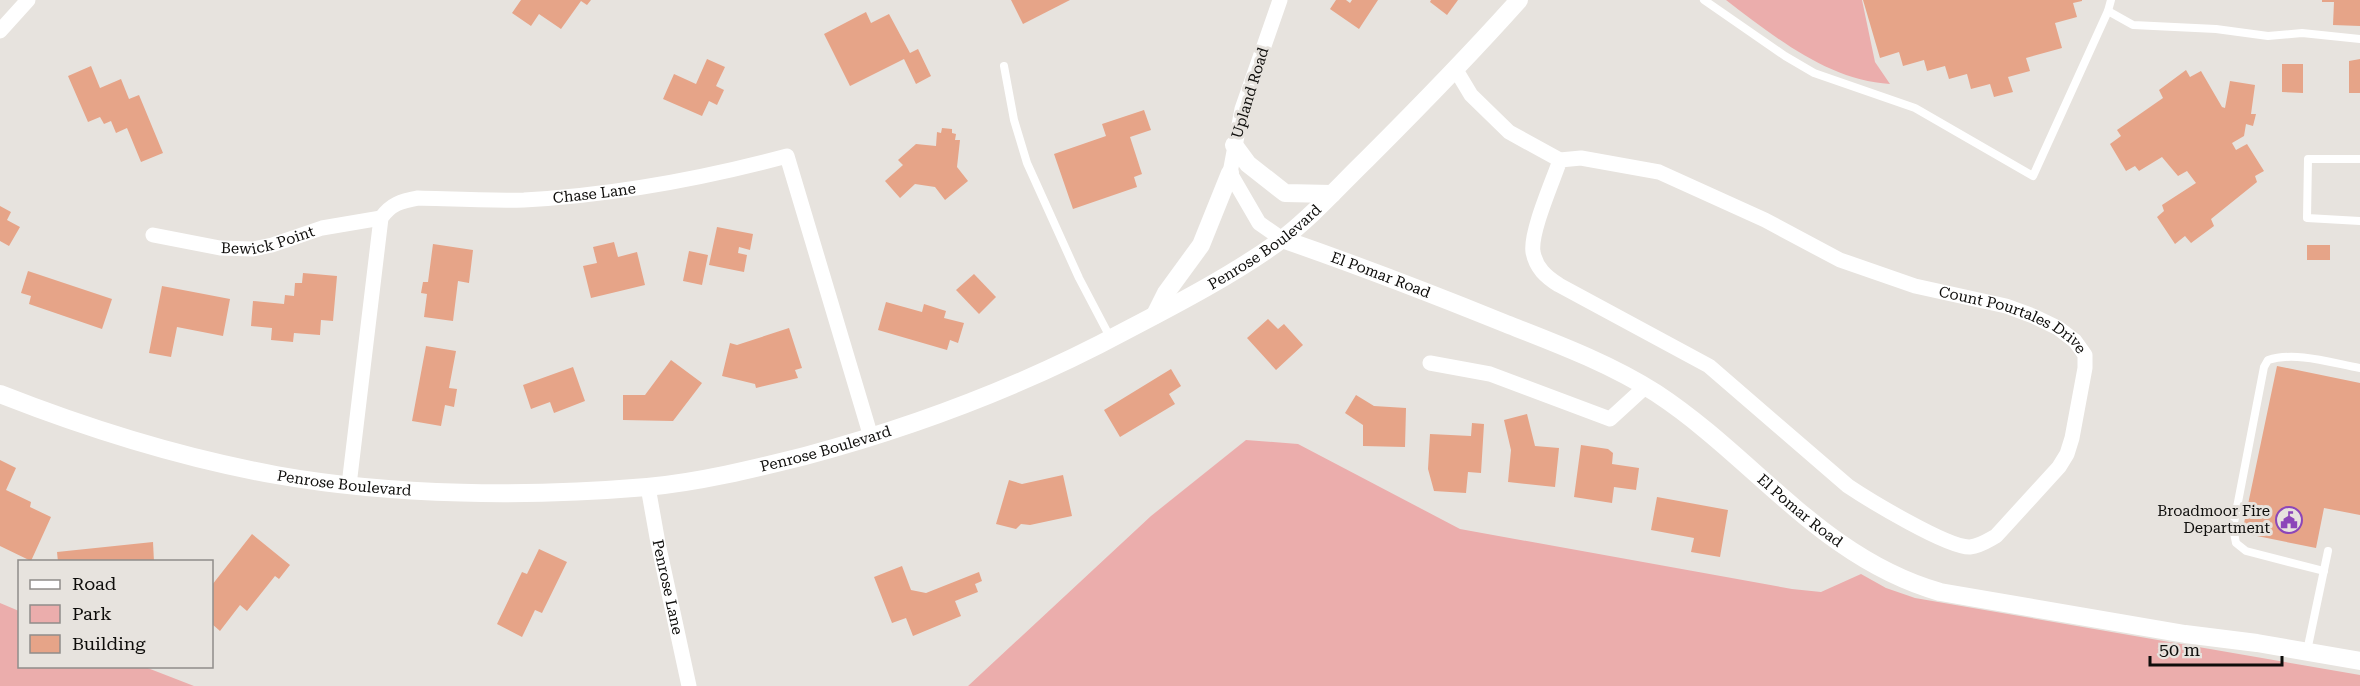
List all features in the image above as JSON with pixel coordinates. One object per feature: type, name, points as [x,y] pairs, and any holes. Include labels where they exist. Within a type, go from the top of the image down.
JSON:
[{"type":"street","points":[[0,30],[28,0]]},
{"type":"street","name":"Upland Road","points":[[1230,173],[1242,109],[1280,0]]},
{"type":"street","name":"Penrose Boulevard","points":[[0,394],[157,448],[276,475],[349,485],[437,491],[513,492],[648,487],[758,468],[871,437],[1022,382],[1155,315],[1282,239],[1332,194],[1456,70],[1519,0]]},
{"type":"street","name":"Count Pourtales Drive","points":[[1456,70],[1472,95],[1509,132],[1560,160],[1581,158],[1659,172],[1765,220],[1840,260],[1915,286],[2006,306],[2058,328],[2075,340],[2085,355],[2085,368],[2067,454],[2059,466],[1996,536],[1983,544],[1969,547],[1952,544],[1871,502],[1848,486],[1709,366],[1558,285],[1539,268],[1533,252],[1534,237],[1560,160]]},
{"type":"street","points":[[1234,145],[1248,164],[1285,193],[1332,194]]},
{"type":"street","name":"Chase Lane","points":[[381,218],[389,207],[401,201],[418,198],[524,200],[579,195],[690,180],[787,156],[871,437]]},
{"type":"street","points":[[1230,173],[1259,223],[1282,239]]},
{"type":"street","points":[[1155,315],[1166,292],[1201,245],[1230,173]]},
{"type":"street","points":[[349,485],[381,218]]},
{"type":"street","name":"Bewick Point","points":[[153,234],[220,248],[253,249],[322,228],[381,218]]},
{"type":"street","name":"El Pomar Road","points":[[1282,239],[1387,276],[1551,341],[1646,387],[1683,412],[1802,516],[1835,541],[1887,573],[1912,584],[1940,592],[2360,661]]},
{"type":"street","points":[[1431,363],[1490,374],[1610,419],[1646,387]]},
{"type":"street","name":"Penrose Lane","points":[[648,487],[689,686]]},
{"type":"lane","points":[[1704,0],[1785,56],[1814,73],[1915,108],[2033,176],[2111,0]]},
{"type":"lane","points":[[2108,11],[2133,25],[2216,29],[2268,36],[2302,33],[2360,39]]},
{"type":"lane","points":[[1004,66],[1016,131],[1027,163],[1079,278],[1111,339]]},
{"type":"lane","points":[[2360,159],[2308,159],[2307,218],[2360,221]]},
{"type":"lane","points":[[2324,571],[2246,551],[2236,543],[2233,528],[2264,367],[2268,360],[2277,357],[2298,358],[2360,368]]},
{"type":"lane","points":[[2307,651],[2328,551]]},
{"type":"green space","points":[[1726,0],[1862,0],[1875,62],[1890,84],[1845,75],[1824,66],[1782,42]]},
{"type":"green space","points":[[1246,440],[1298,444],[1460,529],[1792,589],[1821,592],[1861,574],[1886,588],[1915,598],[2360,675],[2360,686],[968,686],[1151,516]]},
{"type":"green space","points":[[0,603],[18,611],[18,668],[148,668],[194,686],[0,686]]},
{"type":"building","points":[[521,0],[591,0],[587,5],[581,1],[561,29],[539,14],[531,26],[512,13]]},
{"type":"building","points":[[1011,0],[1070,0],[1023,24]]},
{"type":"building","points":[[1336,0],[1346,0],[1350,3],[1352,0],[1378,0],[1359,29],[1330,9]]},
{"type":"building","points":[[1431,0],[1458,0],[1447,15],[1430,2]]},
{"type":"building","points":[[1863,0],[2082,1],[2073,3],[2077,17],[2055,23],[2062,48],[2026,58],[2030,71],[2008,77],[2013,92],[1994,97],[1990,84],[1971,89],[1967,74],[1949,79],[1945,66],[1927,71],[1924,60],[1903,66],[1899,52],[1880,58]]},
{"type":"building","points":[[2322,0],[2360,0],[2360,26],[2333,25],[2334,2],[2322,2]]},
{"type":"building","points":[[866,12],[871,23],[889,14],[910,53],[918,49],[931,76],[916,84],[904,59],[850,86],[824,34]]},
{"type":"building","points":[[707,59],[725,67],[716,86],[724,90],[717,105],[709,101],[702,116],[663,99],[674,74],[696,84]]},
{"type":"building","points":[[2360,59],[2360,93],[2349,93],[2349,61]]},
{"type":"building","points":[[2282,64],[2303,64],[2303,93],[2282,92]]},
{"type":"building","points":[[91,66],[100,88],[121,79],[129,99],[139,95],[163,153],[141,162],[127,128],[116,133],[111,121],[104,124],[100,117],[88,122],[68,76]]},
{"type":"building","points":[[2186,70],[2190,77],[2201,71],[2222,107],[2225,108],[2230,81],[2255,85],[2251,114],[2256,114],[2253,126],[2246,124],[2244,136],[2232,143],[2236,150],[2247,144],[2264,171],[2255,176],[2257,182],[2211,219],[2214,226],[2191,243],[2185,236],[2175,244],[2157,217],[2164,211],[2162,205],[2196,183],[2187,171],[2178,176],[2162,157],[2139,171],[2135,166],[2126,171],[2110,144],[2121,136],[2117,130],[2163,98],[2159,90]]},
{"type":"building","points":[[1144,110],[1151,130],[1130,137],[1142,174],[1134,177],[1137,187],[1073,209],[1054,154],[1106,136],[1102,124]]},
{"type":"building","points":[[942,128],[952,129],[952,133],[956,134],[955,140],[960,140],[957,167],[968,181],[945,200],[935,187],[915,184],[900,198],[885,181],[903,165],[898,160],[916,144],[936,146],[937,132],[941,133]]},
{"type":"building","points":[[0,206],[11,212],[7,220],[20,227],[9,246],[0,241]]},
{"type":"building","points":[[717,227],[753,234],[750,250],[739,247],[738,253],[747,255],[744,272],[709,265]]},
{"type":"building","points":[[614,242],[618,257],[637,252],[645,285],[591,298],[583,266],[597,263],[593,247]]},
{"type":"building","points":[[433,244],[473,250],[469,283],[458,281],[453,321],[424,317],[427,294],[421,293],[423,282],[428,282]]},
{"type":"building","points":[[2307,245],[2330,245],[2330,260],[2307,260]]},
{"type":"building","points":[[689,251],[708,255],[702,285],[683,281]]},
{"type":"building","points":[[28,271],[112,299],[102,329],[29,304],[31,296],[21,293]]},
{"type":"building","points":[[303,273],[337,276],[333,321],[321,320],[320,335],[294,333],[293,342],[271,340],[272,328],[251,326],[253,301],[284,304],[285,295],[294,296],[295,283],[302,283]]},
{"type":"building","points":[[974,274],[996,297],[979,314],[956,290]]},
{"type":"building","points":[[162,286],[230,299],[223,336],[177,327],[171,357],[149,353]]},
{"type":"building","points":[[886,302],[922,312],[924,304],[946,311],[944,318],[964,323],[958,343],[950,340],[947,350],[878,330]]},
{"type":"building","points":[[1268,319],[1278,329],[1284,324],[1303,345],[1276,370],[1247,338]]},
{"type":"building","points":[[789,328],[802,368],[795,370],[798,378],[756,388],[755,384],[722,376],[730,343],[737,345]]},
{"type":"building","points":[[426,346],[456,351],[449,388],[457,389],[454,407],[445,405],[441,426],[412,421]]},
{"type":"building","points":[[671,360],[702,383],[673,421],[623,420],[623,395],[645,395]]},
{"type":"building","points":[[2277,366],[2360,383],[2360,515],[2324,508],[2316,548],[2242,533]]},
{"type":"building","points":[[573,367],[585,401],[554,413],[550,402],[531,409],[523,385]]},
{"type":"building","points":[[1171,369],[1181,386],[1169,394],[1175,404],[1120,437],[1104,410]]},
{"type":"building","points":[[1356,395],[1374,406],[1406,408],[1405,447],[1363,446],[1363,425],[1345,413]]},
{"type":"building","points":[[1527,414],[1535,446],[1559,448],[1555,487],[1508,482],[1511,450],[1504,420]]},
{"type":"building","points":[[1472,423],[1484,424],[1481,473],[1468,472],[1466,493],[1434,491],[1428,469],[1430,434],[1471,436]]},
{"type":"building","points":[[1581,445],[1608,449],[1613,453],[1612,464],[1639,468],[1636,490],[1614,487],[1612,503],[1574,497]]},
{"type":"building","points":[[0,460],[16,468],[6,490],[31,502],[30,507],[51,517],[31,560],[0,546]]},
{"type":"building","points":[[1063,475],[1072,516],[1030,525],[1021,524],[1016,529],[996,524],[1009,480],[1022,484]]},
{"type":"building","points":[[1657,497],[1728,510],[1720,557],[1691,552],[1694,538],[1651,530]]},
{"type":"building","points":[[252,534],[290,565],[279,579],[275,576],[247,611],[240,605],[220,631],[213,625],[213,584]]},
{"type":"building","points":[[153,542],[154,560],[58,560],[57,552]]},
{"type":"building","points":[[539,549],[567,562],[542,613],[535,610],[522,637],[497,624],[522,572],[527,574]]},
{"type":"building","points":[[902,566],[911,590],[926,593],[979,572],[982,581],[975,584],[978,592],[955,601],[961,616],[913,636],[906,618],[892,623],[874,577]]},
{"type":"place","name":"Broadmoor Fire Department","points":[[2289,520]]}]
